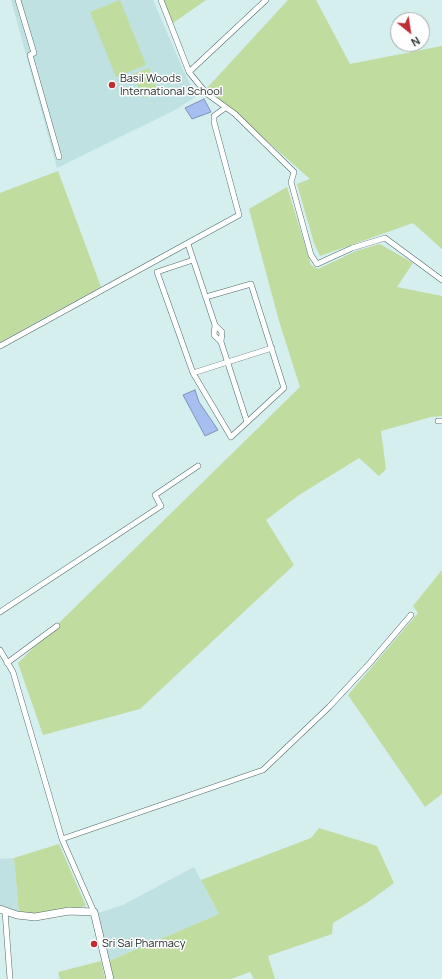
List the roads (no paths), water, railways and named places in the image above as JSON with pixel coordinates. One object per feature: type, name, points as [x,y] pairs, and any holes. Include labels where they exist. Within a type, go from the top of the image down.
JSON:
[{"type":"street","points":[[18,0],[34,53],[30,55],[59,157]]},
{"type":"street","points":[[161,0],[189,72],[206,93],[235,114],[294,172],[291,182],[311,255],[317,264],[352,248],[385,238],[442,280]]},
{"type":"street","points":[[189,72],[266,0]]},
{"type":"street","points":[[0,346],[239,215],[214,122],[214,116],[225,108]]},
{"type":"street","points":[[188,244],[215,325],[214,335],[221,342],[248,422]]},
{"type":"street","points":[[193,260],[157,272],[193,373],[232,437],[284,388],[252,284],[206,297]]},
{"type":"street","points":[[193,373],[272,348]]},
{"type":"street","points":[[0,612],[161,506],[155,495],[198,466]]},
{"type":"street","points":[[62,839],[264,770],[329,707],[369,664],[411,615]]},
{"type":"street","points":[[7,662],[57,626]]},
{"type":"street","points":[[0,650],[13,672],[62,839],[94,912],[110,979]]},
{"type":"street","points":[[10,979],[3,910],[17,915],[35,917],[69,911],[94,912]]},
{"type":"water","points":[[204,99],[211,112],[192,119],[185,108]]},
{"type":"water","points":[[195,390],[199,402],[218,430],[205,436],[183,395]]},
{"type":"place","name":"Basil Woods International School","points":[[112,85]]},
{"type":"place","name":"Sri Sai Pharmacy","points":[[94,944]]}]
